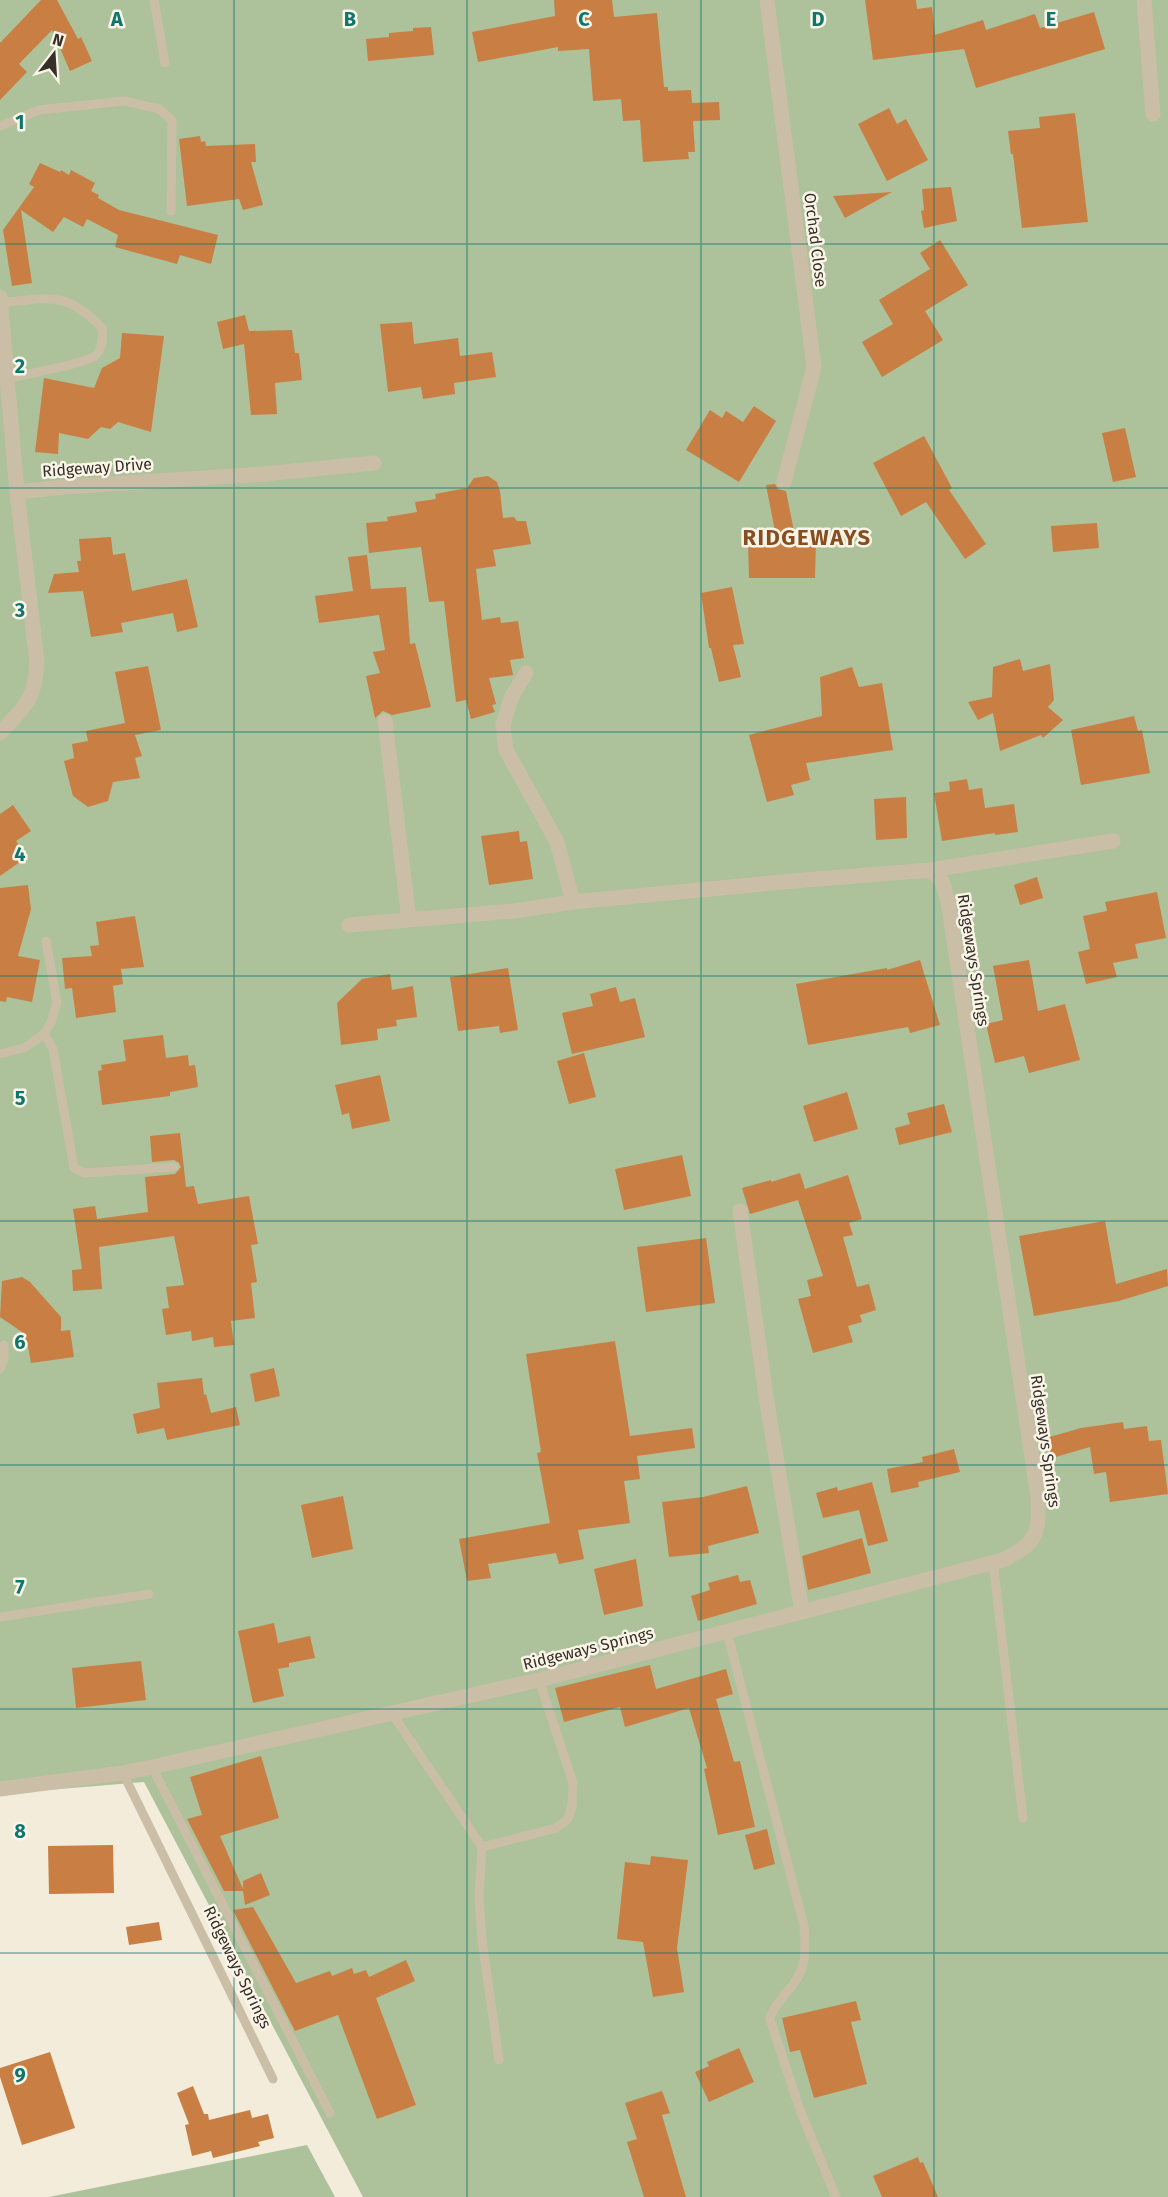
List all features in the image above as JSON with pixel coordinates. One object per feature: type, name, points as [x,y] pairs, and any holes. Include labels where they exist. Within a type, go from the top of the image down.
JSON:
[{"type":"street","name":"Orchad Close","points":[[767,0],[814,367],[784,482]]},
{"type":"street","points":[[1144,0],[1153,114]]},
{"type":"street","points":[[0,297],[17,492],[37,662],[32,697],[0,733]]},
{"type":"street","name":"Ridgeway Drive","points":[[17,492],[264,474],[374,463]]},
{"type":"street","points":[[526,673],[510,698],[503,725],[506,750],[557,842],[573,902]]},
{"type":"street","points":[[385,722],[409,920]]},
{"type":"street","points":[[349,925],[805,880],[930,870],[1113,841]]},
{"type":"street","name":"Ridgeways Springs","points":[[0,1789],[123,1773],[539,1680],[1003,1560],[1022,1551],[1032,1540],[1039,1525],[1038,1497],[948,901],[942,881],[930,870]]},
{"type":"street","points":[[740,1211],[767,1403],[802,1612]]},
{"type":"lane","points":[[154,0],[165,63]]},
{"type":"lane","points":[[0,126],[39,110],[124,101],[159,109],[172,120],[171,211]]},
{"type":"lane","points":[[1,303],[51,298],[73,304],[102,328],[103,342],[97,355],[83,362],[7,379]]},
{"type":"lane","points":[[0,1054],[24,1048],[44,1034],[51,1022],[57,1003],[46,941]]},
{"type":"lane","points":[[44,1034],[53,1049],[74,1168],[84,1173],[174,1167]]},
{"type":"lane","points":[[0,1369],[4,1358],[4,1345]]},
{"type":"lane","points":[[993,1562],[1023,1818]]},
{"type":"lane","points":[[0,1617],[149,1594]]},
{"type":"lane","points":[[727,1632],[804,1926],[805,1959],[800,1977],[775,2006],[770,2019],[800,2110],[836,2197]]},
{"type":"lane","points":[[482,1847],[556,1828],[568,1819],[572,1806],[573,1783],[539,1680]]},
{"type":"lane","points":[[391,1712],[482,1847],[479,1896],[482,1940],[499,2060]]},
{"type":"lane","points":[[152,1767],[330,2113]]},
{"type":"lane","name":"Ridgeways Springs","points":[[123,1773],[273,2079]]},
{"type":"green space","points":[[0,0],[1168,0],[1168,2197],[363,2197],[144,1782],[0,1794]]},
{"type":"green space","points":[[307,2145],[335,2197],[49,2197]]},
{"type":"building","points":[[41,0],[57,0],[78,39],[81,37],[92,61],[70,71],[52,30],[19,64],[27,72],[0,100],[0,43]]},
{"type":"building","points":[[554,0],[612,0],[614,17],[657,13],[664,87],[668,87],[668,91],[691,90],[692,103],[719,102],[720,120],[693,121],[695,152],[688,152],[689,159],[643,162],[640,120],[623,121],[621,99],[593,101],[589,49],[558,51],[558,47],[478,62],[472,32],[555,16]]},
{"type":"building","points":[[865,0],[916,0],[917,9],[932,7],[935,35],[983,20],[986,30],[1035,14],[1040,28],[1094,12],[1105,49],[976,88],[964,49],[873,60]]},
{"type":"building","points":[[431,27],[434,55],[368,61],[366,39],[389,37],[389,33],[413,31],[413,28]]},
{"type":"building","points":[[889,108],[897,124],[906,119],[928,160],[887,181],[858,124]]},
{"type":"building","points":[[1075,113],[1088,222],[1022,228],[1008,131],[1040,128],[1039,117]]},
{"type":"building","points":[[200,136],[201,142],[205,141],[206,146],[255,144],[256,162],[251,162],[263,205],[243,210],[239,199],[187,206],[179,139]]},
{"type":"building","points":[[40,163],[69,175],[71,170],[95,183],[91,191],[99,195],[98,198],[119,210],[218,235],[211,264],[180,255],[177,264],[115,247],[118,235],[87,219],[83,227],[64,217],[53,232],[21,210],[32,283],[12,286],[3,230],[34,187],[29,184]]},
{"type":"building","points":[[951,187],[957,221],[924,228],[921,211],[924,210],[922,189]]},
{"type":"building","points":[[892,192],[845,218],[833,196]]},
{"type":"building","points":[[940,240],[968,285],[925,311],[943,340],[882,377],[862,342],[893,324],[879,300],[930,269],[920,253]]},
{"type":"building","points":[[245,315],[249,331],[292,330],[295,353],[299,353],[302,380],[275,383],[277,414],[251,415],[244,344],[223,349],[217,322]]},
{"type":"building","points":[[412,322],[414,344],[458,338],[460,356],[492,352],[496,377],[454,383],[455,394],[423,399],[421,387],[388,392],[380,324]]},
{"type":"building","points":[[122,333],[164,336],[151,432],[118,422],[110,429],[101,427],[88,439],[59,433],[58,454],[35,452],[44,378],[94,388],[102,368],[120,358]]},
{"type":"building","points":[[754,406],[776,421],[739,482],[686,450],[710,410],[722,418],[726,411],[743,422]]},
{"type":"building","points":[[1125,428],[1136,477],[1113,482],[1102,433]]},
{"type":"building","points":[[924,436],[952,488],[949,490],[986,544],[965,559],[926,502],[901,516],[873,463]]},
{"type":"building","points":[[488,476],[497,482],[503,518],[514,517],[517,521],[526,521],[531,544],[493,550],[496,566],[476,569],[482,620],[500,617],[501,623],[518,621],[524,658],[510,660],[513,675],[489,678],[496,704],[492,705],[495,712],[471,719],[466,700],[456,702],[444,601],[429,602],[421,547],[369,553],[366,523],[388,521],[387,517],[417,512],[415,502],[436,499],[435,494],[467,488],[474,478]]},
{"type":"building","points":[[775,484],[778,489],[786,491],[796,541],[816,541],[815,578],[749,578],[748,541],[777,541],[766,485]]},
{"type":"building","points":[[1097,523],[1099,548],[1053,552],[1051,526]]},
{"type":"building","points":[[111,537],[113,555],[125,553],[132,591],[187,579],[198,627],[177,632],[173,613],[121,623],[123,632],[91,637],[83,591],[48,593],[54,574],[79,572],[77,561],[81,561],[79,539]]},
{"type":"building","points":[[367,555],[371,589],[406,587],[410,644],[415,643],[431,707],[392,715],[383,711],[375,718],[366,676],[380,673],[373,652],[385,650],[379,615],[319,623],[315,596],[353,591],[348,557]]},
{"type":"building","points":[[732,587],[744,644],[733,645],[741,677],[719,682],[711,648],[709,648],[701,593]]},
{"type":"building","points":[[1020,659],[1023,671],[1050,664],[1054,700],[1048,707],[1063,720],[1043,738],[1041,735],[1000,751],[993,713],[978,720],[968,702],[992,697],[993,667]]},
{"type":"building","points":[[148,666],[161,730],[135,735],[142,756],[135,758],[140,778],[113,782],[108,801],[88,807],[73,796],[64,761],[74,758],[72,744],[88,741],[86,731],[125,723],[115,672]]},
{"type":"building","points":[[852,667],[859,687],[882,683],[893,750],[806,763],[810,780],[791,785],[794,795],[767,802],[749,735],[822,716],[820,677]]},
{"type":"building","points":[[1134,716],[1138,731],[1142,730],[1150,773],[1081,785],[1071,730]]},
{"type":"building","points":[[967,779],[969,790],[982,788],[985,808],[1014,804],[1018,832],[942,841],[934,793],[950,791],[949,782]]},
{"type":"building","points":[[906,797],[907,838],[876,840],[874,799]]},
{"type":"building","points":[[13,805],[31,831],[16,841],[27,857],[0,876],[0,814]]},
{"type":"building","points":[[519,831],[520,842],[527,841],[533,879],[489,885],[481,836]]},
{"type":"building","points":[[1037,877],[1043,898],[1020,905],[1014,885]]},
{"type":"building","points":[[28,885],[31,909],[18,956],[40,960],[32,1002],[7,997],[6,1002],[0,1001],[0,888]]},
{"type":"building","points":[[1157,892],[1166,938],[1135,944],[1138,958],[1113,963],[1117,977],[1086,984],[1078,952],[1090,949],[1083,916],[1107,911],[1105,902]]},
{"type":"building","points":[[135,916],[144,967],[121,969],[123,984],[113,986],[116,1012],[76,1018],[72,988],[65,989],[62,958],[92,956],[90,946],[99,945],[96,922]]},
{"type":"building","points":[[920,960],[940,1025],[910,1033],[908,1027],[808,1045],[796,984],[887,968],[887,970]]},
{"type":"building","points":[[1029,960],[1038,1011],[1065,1004],[1080,1060],[1029,1073],[1024,1056],[995,1063],[986,1024],[1003,1020],[993,966]]},
{"type":"building","points":[[508,968],[518,1030],[500,1033],[499,1026],[458,1031],[450,977]]},
{"type":"building","points":[[390,974],[392,990],[413,986],[417,1017],[396,1020],[397,1026],[377,1029],[378,1040],[341,1045],[337,1003],[362,979]]},
{"type":"building","points":[[616,987],[620,1002],[635,998],[645,1037],[572,1054],[562,1013],[593,1006],[590,994]]},
{"type":"building","points":[[163,1035],[166,1058],[188,1055],[189,1066],[195,1065],[198,1087],[170,1092],[170,1096],[102,1105],[98,1071],[102,1070],[101,1065],[126,1061],[123,1040]]},
{"type":"building","points":[[584,1053],[596,1097],[569,1104],[557,1061]]},
{"type":"building","points":[[380,1075],[390,1121],[352,1129],[349,1113],[342,1115],[335,1085]]},
{"type":"building","points":[[847,1092],[858,1129],[814,1142],[803,1106]]},
{"type":"building","points":[[944,1104],[952,1132],[899,1145],[895,1128],[910,1124],[907,1113]]},
{"type":"building","points":[[180,1133],[186,1187],[194,1186],[198,1204],[249,1196],[258,1244],[251,1245],[257,1282],[251,1283],[255,1318],[231,1321],[234,1345],[214,1347],[213,1337],[192,1341],[191,1331],[166,1335],[162,1309],[169,1308],[166,1287],[184,1285],[174,1236],[99,1247],[102,1289],[73,1291],[72,1270],[82,1269],[73,1209],[95,1206],[97,1219],[148,1212],[145,1177],[175,1174],[181,1167],[174,1160],[152,1162],[150,1136]]},
{"type":"building","points":[[682,1155],[691,1196],[624,1210],[615,1169]]},
{"type":"building","points":[[800,1173],[805,1189],[848,1175],[862,1219],[849,1223],[853,1235],[843,1237],[857,1287],[869,1284],[876,1310],[860,1315],[862,1322],[848,1326],[853,1342],[813,1353],[798,1299],[811,1296],[807,1280],[823,1276],[798,1200],[750,1214],[742,1188]]},
{"type":"building","points":[[1105,1221],[1116,1284],[1167,1269],[1168,1286],[1119,1301],[1034,1316],[1019,1236]]},
{"type":"building","points":[[706,1238],[715,1303],[646,1312],[637,1247]]},
{"type":"building","points":[[22,1277],[30,1282],[61,1317],[61,1331],[70,1330],[74,1357],[31,1363],[27,1341],[22,1339],[22,1332],[0,1317],[2,1281]]},
{"type":"building","points":[[615,1341],[630,1436],[692,1428],[695,1448],[637,1456],[640,1479],[624,1481],[630,1523],[578,1530],[584,1559],[559,1564],[556,1553],[488,1564],[491,1578],[467,1581],[459,1539],[550,1523],[537,1453],[541,1452],[526,1354]]},
{"type":"building","points":[[274,1368],[280,1396],[255,1402],[250,1374]]},
{"type":"building","points":[[202,1378],[204,1395],[206,1394],[211,1413],[236,1407],[240,1425],[167,1440],[164,1428],[137,1434],[133,1414],[160,1408],[157,1383]]},
{"type":"building","points":[[1123,1422],[1124,1429],[1147,1426],[1149,1441],[1161,1440],[1168,1494],[1110,1502],[1106,1472],[1094,1474],[1090,1447],[1052,1458],[1046,1438],[1081,1428]]},
{"type":"building","points":[[954,1449],[960,1472],[918,1482],[919,1487],[891,1493],[887,1469],[923,1462],[922,1457]]},
{"type":"building","points":[[872,1482],[888,1541],[868,1546],[859,1510],[823,1518],[816,1493],[837,1487],[838,1491]]},
{"type":"building","points":[[747,1486],[759,1533],[708,1546],[709,1553],[669,1557],[662,1502],[703,1497]]},
{"type":"building","points":[[343,1496],[353,1549],[312,1558],[301,1505]]},
{"type":"building","points":[[862,1538],[871,1573],[808,1590],[802,1556]]},
{"type":"building","points":[[636,1559],[643,1606],[604,1615],[594,1569]]},
{"type":"building","points":[[738,1575],[740,1582],[750,1580],[757,1604],[698,1621],[691,1596],[710,1590],[708,1583]]},
{"type":"building","points":[[274,1623],[278,1643],[310,1636],[315,1658],[289,1663],[289,1667],[278,1669],[284,1696],[253,1703],[238,1631]]},
{"type":"building","points":[[141,1661],[146,1700],[76,1708],[72,1668]]},
{"type":"building","points":[[650,1665],[656,1689],[726,1669],[733,1694],[716,1699],[734,1762],[740,1761],[755,1827],[718,1835],[704,1769],[707,1768],[689,1708],[625,1727],[620,1707],[564,1722],[555,1688]]},
{"type":"building","points":[[261,1756],[279,1818],[220,1836],[243,1889],[243,1881],[261,1873],[270,1895],[245,1905],[243,1891],[224,1891],[187,1819],[202,1815],[190,1777]]},
{"type":"building","points":[[767,1829],[775,1864],[754,1870],[745,1835]]},
{"type":"building","points":[[113,1845],[114,1893],[49,1894],[48,1846]]},
{"type":"building","points":[[651,1856],[688,1860],[677,1948],[684,1992],[653,1997],[643,1942],[617,1939],[625,1862],[650,1865]]},
{"type":"building","points":[[253,1907],[296,1983],[330,1971],[332,1976],[352,1968],[354,1974],[366,1970],[369,1977],[406,1960],[415,1981],[376,1998],[416,2105],[377,2119],[338,2015],[295,2031],[233,1910]]},
{"type":"building","points":[[159,1922],[162,1940],[129,1945],[126,1927]]},
{"type":"building","points":[[856,2001],[861,2020],[851,2022],[867,2084],[814,2098],[800,2050],[790,2052],[782,2018]]},
{"type":"building","points":[[739,2048],[754,2082],[709,2102],[695,2072],[709,2066],[707,2062]]},
{"type":"building","points":[[50,2052],[75,2128],[22,2145],[0,2077],[0,2068]]},
{"type":"building","points":[[193,2086],[204,2114],[208,2114],[209,2120],[250,2110],[252,2118],[268,2114],[274,2138],[258,2142],[260,2146],[213,2158],[211,2151],[192,2156],[185,2125],[189,2124],[177,2093]]},
{"type":"building","points":[[662,2091],[670,2113],[662,2115],[686,2197],[644,2197],[627,2142],[637,2139],[625,2103]]},
{"type":"building","points":[[918,2157],[920,2163],[923,2162],[938,2197],[882,2197],[873,2176]]},
{"type":"district","name":"RIDGEWAYS","points":[[807,537]]}]
